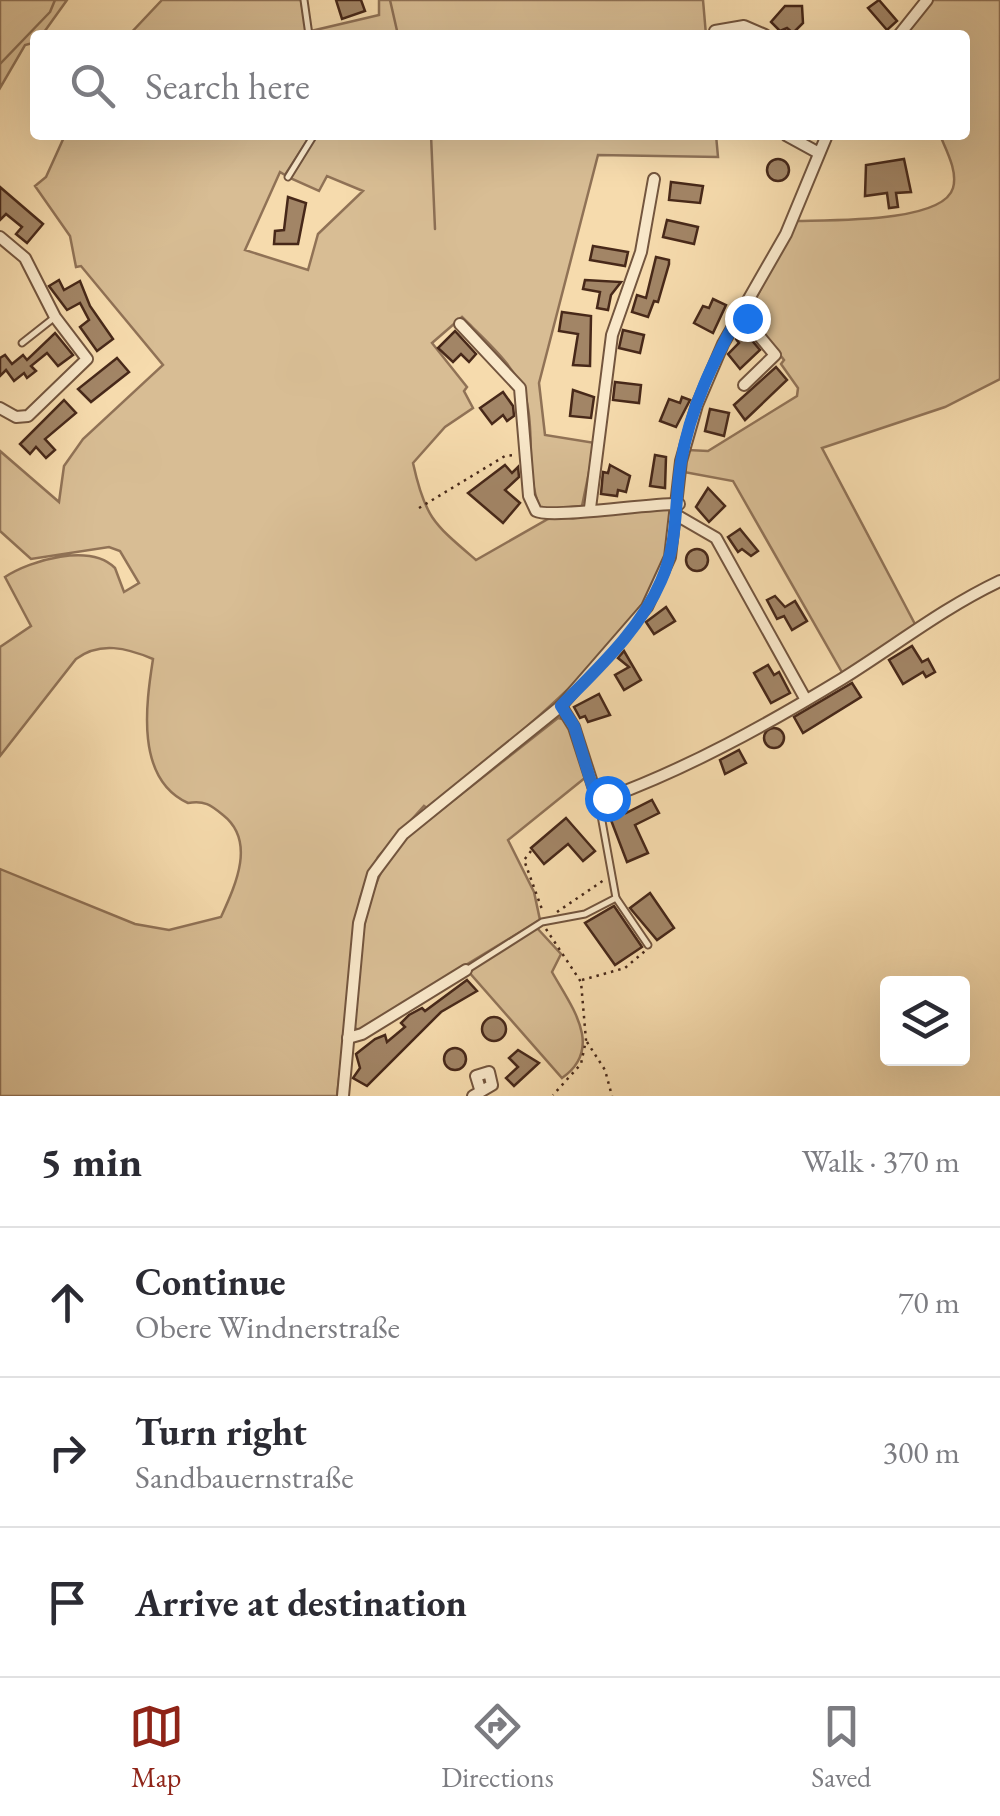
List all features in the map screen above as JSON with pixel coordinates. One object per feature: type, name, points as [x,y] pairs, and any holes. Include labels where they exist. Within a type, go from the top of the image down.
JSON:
[{"type":"street","points":[[903,30],[927,0]]},
{"type":"street","points":[[721,30],[744,26],[753,30]]},
{"type":"street","points":[[795,140],[817,152]]},
{"type":"street","points":[[343,1096],[359,924],[373,874],[403,834],[561,706],[647,607],[670,558],[681,461],[696,404],[740,313],[786,234],[824,140]]},
{"type":"street","points":[[590,508],[612,335],[641,252],[654,179]]},
{"type":"street","points":[[0,237],[25,258],[55,317],[86,363],[28,416],[16,418],[0,408]]},
{"type":"street","points":[[740,313],[775,356],[744,385]]},
{"type":"street","points":[[460,324],[520,388],[530,496],[536,511],[552,516],[590,508],[678,510],[716,538],[806,700]]},
{"type":"street","points":[[561,706],[574,726],[598,799],[670,773],[806,700],[949,606],[1000,581]]},
{"type":"street","points":[[348,1038],[362,1034],[466,970]]},
{"type":"lane","points":[[304,0],[308,30]]},
{"type":"lane","points":[[288,177],[311,140]]},
{"type":"lane","points":[[22,343],[55,317]]},
{"type":"lane","points":[[598,799],[614,869],[616,898],[648,944]]},
{"type":"lane","points":[[466,970],[544,922],[585,914],[616,898]]},
{"type":"path","points":[[420,508],[505,456],[527,453]]},
{"type":"path","points":[[531,851],[524,860],[540,898],[544,922],[580,980],[586,1040],[581,1064],[553,1095]]},
{"type":"path","points":[[544,922],[614,869]]},
{"type":"path","points":[[580,980],[625,968],[648,944]]},
{"type":"path","points":[[586,1040],[605,1070],[612,1096]]},
{"type":"shaded area","points":[[0,0],[67,0],[46,30],[30,30],[30,44],[25,45],[0,88]]},
{"type":"shaded area","points":[[162,0],[301,0],[306,30],[134,30]]},
{"type":"shaded area","points":[[379,0],[703,0],[706,30],[315,30],[379,15]]},
{"type":"shaded area","points":[[932,0],[1000,0],[1000,379],[945,407],[822,448],[916,626],[843,674],[733,481],[684,472],[688,450],[708,451],[797,396],[798,388],[781,364],[784,360],[748,313],[797,221],[908,214],[945,199],[953,188],[953,168],[942,140],[970,140],[970,30],[909,30]]},
{"type":"shaded area","points":[[63,140],[308,140],[285,175],[280,172],[245,250],[308,270],[318,234],[363,191],[327,176],[319,191],[290,178],[313,140],[716,140],[718,157],[598,155],[539,383],[545,435],[595,443],[582,506],[541,510],[533,484],[527,403],[510,367],[491,346],[462,317],[432,343],[467,387],[464,391],[473,408],[445,427],[413,463],[433,519],[476,560],[548,519],[592,511],[669,509],[671,545],[655,586],[624,630],[584,674],[495,753],[427,808],[424,806],[378,857],[360,898],[337,1096],[0,1096],[0,869],[135,924],[169,930],[221,917],[237,877],[241,850],[233,825],[223,815],[211,806],[188,803],[171,792],[159,777],[148,739],[153,659],[114,648],[85,653],[76,659],[0,756],[0,647],[31,626],[5,577],[45,560],[76,555],[91,556],[115,568],[124,592],[139,583],[120,551],[109,547],[31,559],[0,531],[0,451],[59,502],[64,466],[83,439],[163,365],[81,266],[76,267],[70,236],[35,186],[46,177]]},
{"type":"shaded area","points":[[558,718],[567,720],[586,777],[508,840],[534,892],[540,920],[357,1031],[354,1026],[358,978],[368,908],[398,844]]},
{"type":"shaded area","points":[[537,928],[561,954],[552,972],[575,1013],[583,1040],[575,1066],[562,1078],[468,971]]},
{"type":"building","points":[[336,0],[361,0],[365,11],[342,19]]},
{"type":"building","points":[[879,0],[897,21],[887,30],[868,8]]},
{"type":"building","points":[[785,6],[802,6],[803,23],[796,30],[779,30],[771,22]]},
{"type":"building","points":[[774,159],[782,159],[789,170],[782,181],[774,181],[767,174],[767,166]]},
{"type":"building","points":[[904,159],[911,192],[896,193],[898,207],[889,208],[887,193],[865,196],[866,165]]},
{"type":"building","points":[[671,182],[703,186],[700,203],[669,200]]},
{"type":"building","points":[[0,187],[43,224],[27,243],[16,234],[22,227],[6,214],[0,220]]},
{"type":"building","points":[[288,197],[306,203],[298,244],[274,244],[275,231],[284,230]]},
{"type":"building","points":[[667,220],[698,227],[694,244],[663,237]]},
{"type":"building","points":[[593,246],[628,252],[625,266],[590,260]]},
{"type":"building","points":[[656,257],[669,260],[669,264],[658,302],[654,301],[648,317],[632,312],[637,295],[646,298]]},
{"type":"building","points":[[59,280],[64,290],[80,281],[90,306],[113,339],[97,351],[80,327],[89,320],[80,303],[67,310],[49,286]]},
{"type":"building","points":[[585,280],[621,282],[611,295],[608,310],[597,308],[600,292],[583,289]]},
{"type":"building","points":[[713,299],[726,305],[713,333],[694,323],[703,306],[709,308]]},
{"type":"building","points":[[562,312],[591,316],[590,366],[573,365],[578,334],[559,331]]},
{"type":"building","points":[[623,330],[644,335],[640,353],[619,348]]},
{"type":"building","points":[[743,330],[760,350],[740,369],[728,354],[739,343],[736,339]]},
{"type":"building","points":[[455,331],[476,354],[469,362],[461,354],[453,362],[438,348]]},
{"type":"building","points":[[55,333],[73,355],[58,366],[47,353],[31,366],[36,371],[27,378],[24,373],[14,381],[6,370],[0,376],[0,358],[5,355],[12,364],[23,355],[27,360]]},
{"type":"building","points":[[117,358],[129,372],[91,402],[78,389]]},
{"type":"building","points":[[776,367],[787,380],[745,420],[734,405]]},
{"type":"building","points":[[615,382],[641,385],[639,403],[613,400]]},
{"type":"building","points":[[573,390],[594,397],[591,418],[570,416]]},
{"type":"building","points":[[503,392],[513,406],[514,416],[507,421],[503,415],[492,424],[480,408]]},
{"type":"building","points":[[682,397],[690,400],[676,427],[660,421],[669,399],[680,403]]},
{"type":"building","points":[[64,400],[76,413],[45,439],[55,450],[46,458],[36,447],[30,454],[20,444]]},
{"type":"building","points":[[710,409],[729,413],[724,436],[705,431]]},
{"type":"building","points":[[655,455],[666,457],[665,488],[650,486]]},
{"type":"building","points":[[505,465],[512,473],[518,467],[519,477],[505,490],[520,503],[503,523],[468,493]]},
{"type":"building","points":[[610,465],[630,476],[626,492],[618,490],[617,496],[601,494],[603,472],[608,473]]},
{"type":"building","points":[[708,488],[725,506],[709,522],[696,507]]},
{"type":"building","points":[[740,529],[758,551],[751,556],[742,549],[738,552],[728,537]]},
{"type":"building","points":[[697,549],[705,552],[705,568],[697,571],[689,568],[686,560],[689,552]]},
{"type":"building","points":[[775,596],[785,607],[795,601],[807,621],[792,630],[784,616],[777,619],[767,600]]},
{"type":"building","points":[[666,607],[675,621],[654,634],[646,622]]},
{"type":"building","points":[[912,646],[922,662],[928,659],[935,672],[926,677],[923,672],[903,684],[889,660]]},
{"type":"building","points":[[624,651],[641,680],[624,690],[615,675],[629,667],[618,658]]},
{"type":"building","points":[[768,665],[774,675],[779,672],[790,693],[771,703],[754,673]]},
{"type":"building","points":[[852,683],[861,697],[803,733],[794,717]]},
{"type":"building","points":[[599,694],[610,715],[588,722],[585,716],[580,718],[574,707]]},
{"type":"building","points":[[770,728],[778,728],[784,738],[778,748],[770,748],[764,742],[764,734]]},
{"type":"building","points":[[739,750],[746,763],[725,774],[720,760]]},
{"type":"building","points":[[652,800],[659,813],[635,825],[648,853],[627,862],[606,807],[621,802],[626,813]]},
{"type":"building","points":[[566,818],[595,851],[583,861],[568,844],[544,864],[531,848]]},
{"type":"building","points":[[650,893],[674,928],[657,940],[630,908]]},
{"type":"building","points":[[614,906],[642,947],[615,965],[585,923]]},
{"type":"building","points":[[467,980],[477,991],[441,1012],[367,1086],[353,1078],[360,1068],[356,1054],[385,1035],[387,1042],[405,1027],[401,1023],[409,1015],[422,1008],[425,1011]]},
{"type":"building","points":[[494,1017],[506,1029],[494,1041],[482,1029]]},
{"type":"building","points":[[455,1048],[463,1051],[463,1067],[455,1070],[447,1067],[444,1059],[447,1051]]},
{"type":"building","points":[[518,1050],[539,1063],[514,1086],[506,1078],[518,1067],[509,1058]]},
{"type":"waterway","points":[[33,30],[50,12],[55,0]]},
{"type":"waterway","points":[[390,0],[397,30]]},
{"type":"waterway","points":[[0,64],[30,33]]},
{"type":"waterway","points":[[431,140],[435,229]]},
{"type":"route","points":[[607,798],[598,799],[594,792],[574,726],[561,706],[623,639],[660,584],[676,536],[681,461],[696,404],[740,313],[747,318]]}]
